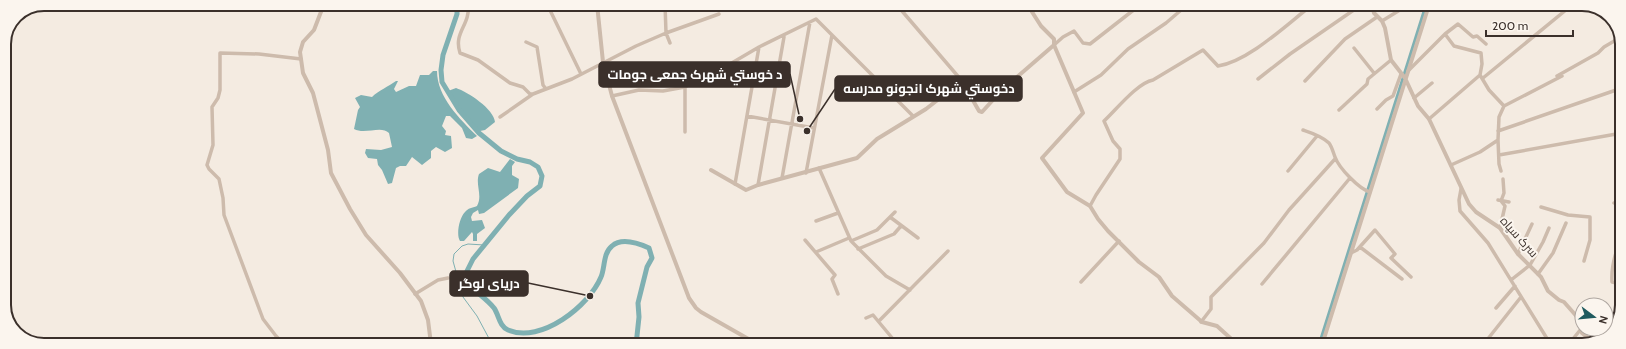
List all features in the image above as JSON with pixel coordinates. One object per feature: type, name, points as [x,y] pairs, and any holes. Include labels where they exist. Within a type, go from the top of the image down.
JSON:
[{"type":"street","points":[[321,11],[314,30],[301,46],[301,59],[303,73],[313,93],[328,150],[331,173],[366,235],[400,272],[422,305],[428,320],[430,338]]},
{"type":"street","points":[[469,11],[457,44],[460,53],[478,60],[510,82],[523,87],[530,94],[581,74],[603,62],[666,33],[720,14]]},
{"type":"street","points":[[550,11],[581,74]]},
{"type":"street","points":[[598,11],[603,62],[612,96],[691,303],[701,312],[747,338]]},
{"type":"street","points":[[665,11],[666,33],[670,43]]},
{"type":"street","points":[[902,11],[956,71],[979,111],[982,112],[1002,90],[1063,37],[1074,30],[1083,43],[1090,44],[1131,11]]},
{"type":"street","points":[[1031,11],[1040,26],[1054,39],[1054,45],[1083,113],[1042,158],[1067,192],[1090,206],[1098,219],[1119,242],[1139,262],[1159,277],[1172,296],[1202,322],[1217,326],[1230,338]]},
{"type":"street","points":[[1074,92],[1101,75],[1128,49],[1166,23],[1179,11]]},
{"type":"street","points":[[1090,206],[1120,159],[1120,149],[1114,141],[1104,121],[1131,95],[1148,81],[1153,80],[1203,50],[1218,66],[1224,66],[1246,56],[1304,11]]},
{"type":"street","points":[[1258,79],[1290,54],[1352,11]]},
{"type":"street","points":[[1339,110],[1367,84],[1368,79],[1374,73],[1391,60],[1382,21],[1377,17],[1374,11]]},
{"type":"street","points":[[1382,21],[1398,11]]},
{"type":"street","points":[[1324,338],[1352,253],[1403,75],[1427,11]]},
{"type":"street","points":[[1483,78],[1565,11]]},
{"type":"street","points":[[1306,81],[1345,39],[1377,17]]},
{"type":"street","points":[[612,96],[639,90],[663,91],[685,87],[704,75],[730,64],[759,47],[784,37],[810,22],[817,20],[913,116]]},
{"type":"street","points":[[782,178],[810,22]]},
{"type":"street","points":[[1377,109],[1386,100],[1393,96],[1403,75],[1444,34],[1458,24],[1473,37],[1477,36],[1486,44]]},
{"type":"street","points":[[1429,119],[1480,74],[1482,64],[1480,53],[1454,46],[1444,34]]},
{"type":"street","points":[[806,173],[832,35]]},
{"type":"street","points":[[758,185],[784,37]]},
{"type":"street","points":[[1551,79],[1598,53],[1604,46],[1615,40]]},
{"type":"street","points":[[526,42],[537,47],[543,85],[546,89]]},
{"type":"street","points":[[735,184],[759,47]]},
{"type":"street","points":[[1354,48],[1374,73]]},
{"type":"street","points":[[279,338],[263,319],[224,215],[223,198],[219,178],[209,169],[207,165],[213,145],[212,106],[218,98],[220,90],[220,53],[259,54],[301,59]]},
{"type":"street","name":"سرک سیاه","points":[[1391,60],[1403,75],[1414,98],[1429,119],[1469,204],[1476,212],[1500,228],[1518,254],[1538,274],[1548,290],[1559,300],[1564,302],[1574,313]]},
{"type":"street","points":[[1480,74],[1486,86],[1504,106]]},
{"type":"street","points":[[1501,171],[1499,164],[1498,131],[1499,117],[1504,106],[1562,76]]},
{"type":"street","points":[[711,170],[746,190],[782,178],[806,173],[857,158],[877,139],[926,109],[962,81]]},
{"type":"street","points":[[1414,98],[1432,83]]},
{"type":"street","points":[[685,87],[685,132]]},
{"type":"street","points":[[1498,131],[1615,90]]},
{"type":"street","points":[[500,117],[538,92]]},
{"type":"street","points":[[747,116],[814,128]]},
{"type":"street","points":[[1304,130],[1330,144],[1335,159],[1350,178],[1369,192]]},
{"type":"street","points":[[1499,155],[1615,135]]},
{"type":"street","points":[[1288,171],[1317,136]]},
{"type":"street","points":[[1451,165],[1480,152],[1498,140]]},
{"type":"street","points":[[1202,322],[1211,309],[1210,297],[1264,243],[1289,210],[1335,159]]},
{"type":"street","points":[[820,168],[850,239],[858,249],[886,276],[910,290]]},
{"type":"street","points":[[1262,284],[1350,178]]},
{"type":"street","points":[[1500,200],[1504,193],[1503,179]]},
{"type":"street","points":[[1461,189],[1459,200],[1460,211],[1486,241],[1547,338]]},
{"type":"street","points":[[1500,200],[1510,202]]},
{"type":"street","points":[[1500,200],[1504,206],[1500,228]]},
{"type":"street","points":[[1541,207],[1568,215],[1590,217],[1590,240],[1584,261]]},
{"type":"street","points":[[816,252],[877,230],[895,212]]},
{"type":"street","points":[[816,221],[838,213]]},
{"type":"street","points":[[890,217],[918,238]]},
{"type":"street","points":[[1538,274],[1553,253],[1566,223]]},
{"type":"street","points":[[1518,254],[1532,224]]},
{"type":"street","points":[[858,249],[894,234],[901,226]]},
{"type":"street","points":[[1511,280],[1530,265],[1546,237],[1549,228]]},
{"type":"street","points":[[1352,253],[1360,247],[1375,230],[1395,254],[1391,258],[1411,277]]},
{"type":"street","points":[[805,240],[835,275],[832,279],[838,294]]},
{"type":"street","points":[[1081,282],[1119,242]]},
{"type":"street","points":[[1360,247],[1402,279]]},
{"type":"street","points":[[879,321],[948,251]]},
{"type":"street","points":[[1615,254],[1612,282],[1615,283]]},
{"type":"street","points":[[415,294],[438,280],[448,278]]},
{"type":"street","points":[[1496,308],[1515,286]]},
{"type":"street","points":[[1489,338],[1521,297]]},
{"type":"street","points":[[866,318],[872,314],[892,338]]},
{"type":"water","points":[[433,71],[437,71],[438,81],[445,99],[457,115],[477,136],[472,139],[466,138],[462,128],[450,116],[446,116],[442,126],[446,131],[445,135],[451,136],[452,148],[445,152],[436,147],[431,151],[431,158],[422,165],[412,157],[406,166],[396,168],[392,183],[388,184],[382,170],[378,165],[377,159],[368,158],[365,153],[366,149],[381,150],[392,147],[389,133],[382,130],[358,131],[354,129],[360,107],[355,98],[361,95],[372,97],[396,81],[398,81],[394,89],[396,92],[409,86],[416,86],[420,75],[429,75]]},
{"type":"water","points":[[456,88],[467,93],[480,102],[494,117],[495,122],[485,130],[480,131],[467,118],[448,91]]},
{"type":"water","points":[[510,159],[515,162],[512,166],[512,175],[519,179],[518,188],[484,213],[479,214],[478,210],[473,213],[471,217],[472,221],[482,220],[485,228],[477,234],[477,241],[473,241],[472,232],[464,241],[460,241],[458,231],[461,218],[466,211],[477,206],[479,202],[479,174],[488,168],[500,172]]},
{"type":"waterway","points":[[457,11],[443,55],[441,70],[442,82],[459,110],[479,133],[501,151],[517,159],[530,162],[538,167],[542,176],[540,186],[527,196],[509,215],[473,259],[467,271],[469,285],[494,308],[505,328],[521,333],[535,332],[562,320],[586,299],[595,288],[601,277],[607,253],[612,246],[616,243],[625,241],[640,244],[649,248],[652,258],[647,267],[638,303],[639,317],[637,338]]},
{"type":"waterway","points":[[1321,338],[1424,11]]},
{"type":"waterway","points":[[484,245],[468,244],[462,246],[454,254],[453,261],[463,297],[477,316],[489,338]]},
{"type":"place","name":"د خوستي شهرک جمعی جومات","points":[[800,119]]},
{"type":"place","name":"دخوستي شهرک انجونو مدرسه","points":[[807,131]]},
{"type":"place","name":"دریای لوگر","points":[[590,296]]}]
